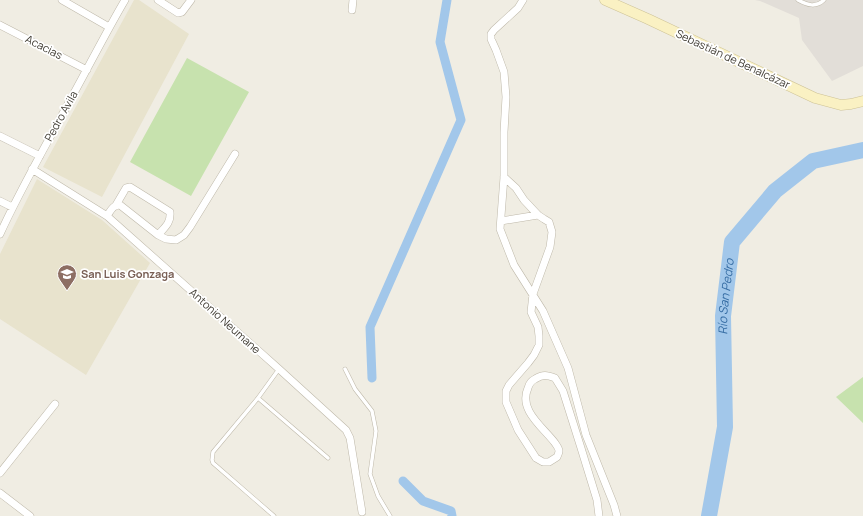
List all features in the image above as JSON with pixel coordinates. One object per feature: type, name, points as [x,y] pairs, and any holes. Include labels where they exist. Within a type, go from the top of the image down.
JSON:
[{"type":"main road","name":"Sebastián de Benalcázar","points":[[605,0],[816,98],[841,105],[863,102]]},
{"type":"street","points":[[62,0],[109,27]]},
{"type":"street","name":"Pedro Avila","points":[[0,234],[32,169],[125,0]]},
{"type":"street","points":[[158,0],[178,14],[182,12],[191,0]]},
{"type":"street","points":[[352,10],[353,0]]},
{"type":"street","points":[[523,0],[518,8],[491,34],[491,40],[504,72],[506,97],[504,177],[500,230],[514,265],[543,311],[568,368],[586,435],[617,516]]},
{"type":"street","name":"Acacias","points":[[0,25],[87,70]]},
{"type":"street","points":[[0,136],[40,156]]},
{"type":"street","points":[[116,205],[120,205],[166,240],[176,240],[184,235],[190,227],[235,154]]},
{"type":"street","name":"Antonio Neumane","points":[[32,169],[107,216],[346,430],[350,438],[362,512]]},
{"type":"street","points":[[504,177],[516,188],[524,200],[538,215],[548,222],[552,232],[550,247],[533,294],[531,312],[538,327],[540,336],[539,345],[534,355],[509,385],[506,391],[506,402],[518,430],[536,458],[542,462],[549,462],[557,457],[559,451],[558,447],[535,421],[526,404],[525,395],[532,380],[537,377],[547,375],[555,378],[563,391],[597,500],[599,516]]},
{"type":"street","points":[[107,216],[116,205],[126,188],[130,187],[170,212],[169,223],[158,235]]},
{"type":"street","points":[[0,201],[12,207]]},
{"type":"street","points":[[501,221],[538,215]]},
{"type":"street","points":[[0,472],[55,404]]},
{"type":"street","points":[[0,493],[28,515]]},
{"type":"lane","points":[[798,0],[806,4],[815,5],[823,2],[824,0]]},
{"type":"lane","points":[[345,368],[355,389],[372,411],[376,431],[370,474],[378,496],[390,516]]},
{"type":"lane","points":[[274,516],[213,463],[212,460],[213,452],[258,398],[279,369]]},
{"type":"lane","points":[[258,398],[328,458]]},
{"type":"shaded area","points":[[134,0],[139,0],[189,34],[102,197],[43,167]]},
{"type":"shaded area","points":[[755,0],[863,0],[863,66],[832,81],[802,40],[799,18]]},
{"type":"shaded area","name":"San Luis Gonzaga","points":[[37,179],[102,220],[150,263],[86,375],[0,319],[0,254]]},
{"type":"green space","points":[[187,58],[249,92],[191,196],[130,162]]},
{"type":"green space","points":[[863,377],[863,423],[836,397]]},
{"type":"waterway","points":[[372,378],[370,327],[461,120],[440,42],[447,0]]},
{"type":"waterway","name":"Río San Pedro","points":[[709,516],[725,427],[723,316],[732,242],[775,191],[813,161],[863,150]]},
{"type":"waterway","points":[[403,481],[423,501],[451,511],[452,516]]},
{"type":"place","name":"San Luis Gonzaga","points":[[67,291]]}]
